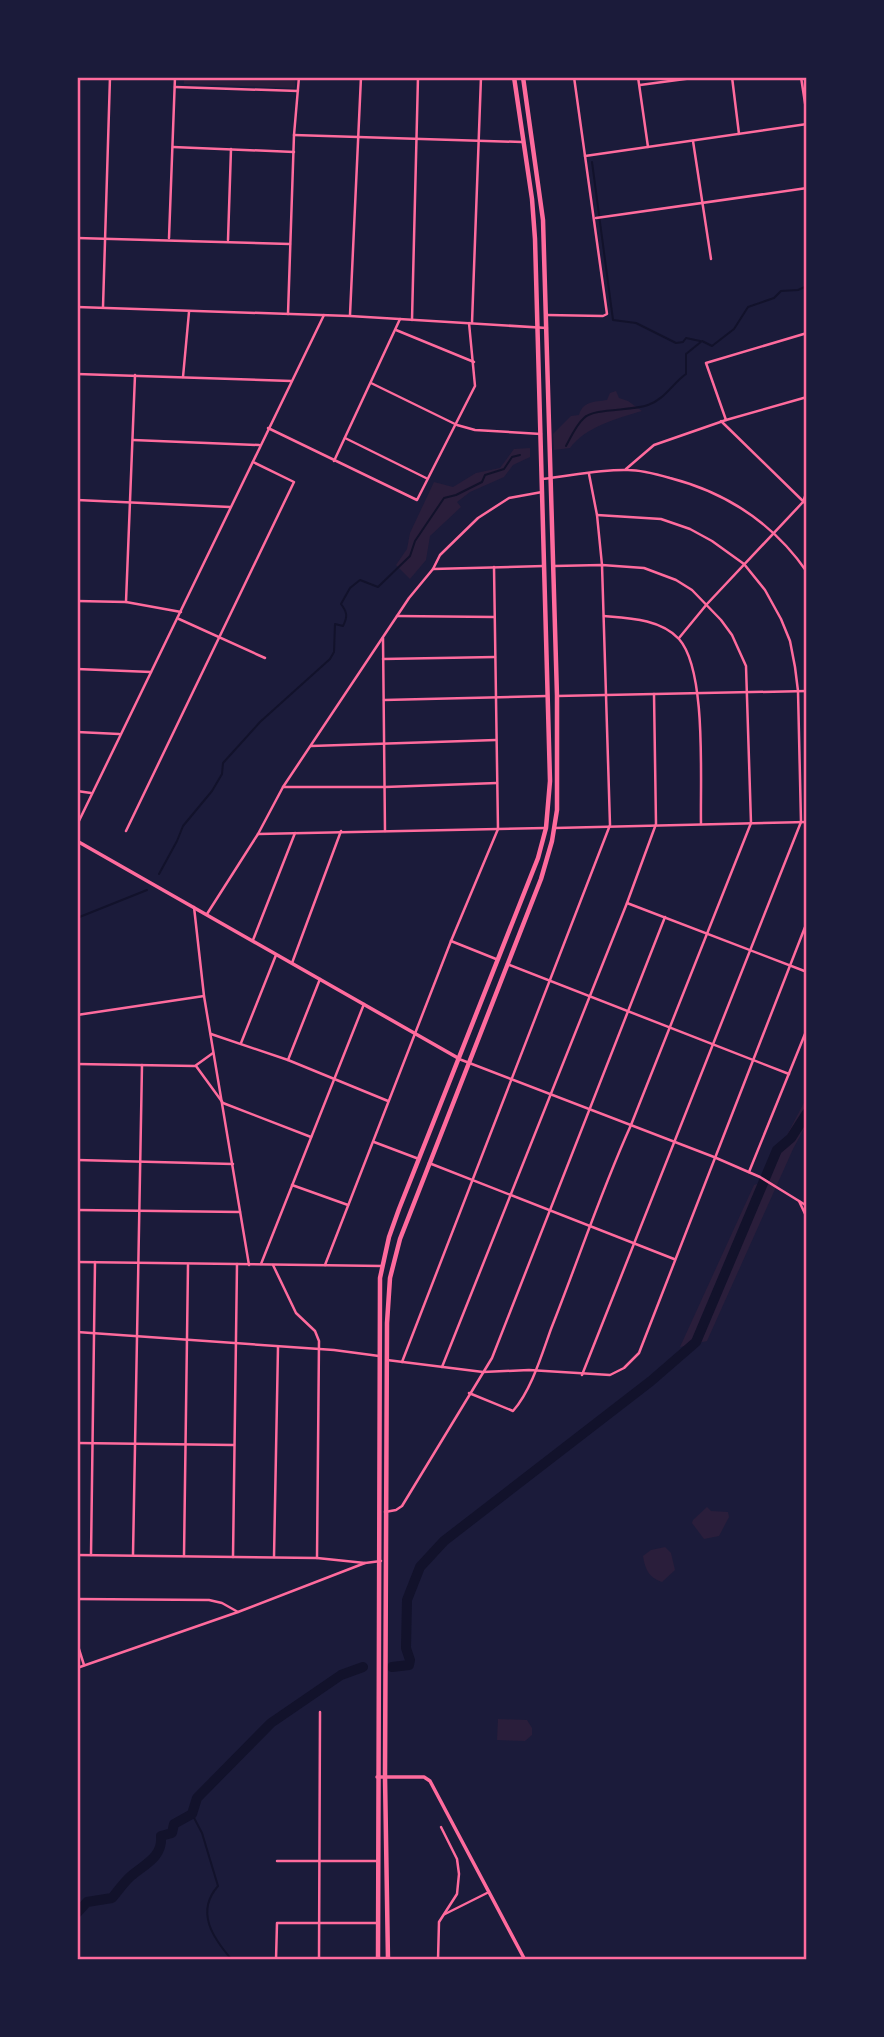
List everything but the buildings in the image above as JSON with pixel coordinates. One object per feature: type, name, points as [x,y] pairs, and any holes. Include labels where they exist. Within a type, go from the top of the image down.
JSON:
[{"type":"highway","points":[[377,1960],[379,1306],[382,1266],[389,1237],[538,858],[546,828],[550,781],[533,212],[514,77]]},
{"type":"highway","points":[[388,1960],[385,1512],[390,1278],[400,1240],[429,1163],[541,879],[555,828],[558,781],[557,696],[547,315],[541,198],[523,77]]},
{"type":"main road","points":[[77,841],[459,1059]]},
{"type":"main road","points":[[377,1777],[420,1777],[430,1781],[525,1960]]},
{"type":"street","points":[[103,307],[110,77]]},
{"type":"street","points":[[169,240],[176,77]]},
{"type":"street","points":[[288,314],[293,152],[299,77]]},
{"type":"street","points":[[350,316],[361,77]]},
{"type":"street","points":[[412,320],[418,77]]},
{"type":"street","points":[[268,428],[416,501],[475,386],[471,323],[481,77]]},
{"type":"street","points":[[547,315],[607,314],[573,77]]},
{"type":"street","points":[[638,77],[648,147]]},
{"type":"street","points":[[640,86],[700,77]]},
{"type":"street","points":[[732,77],[739,134]]},
{"type":"street","points":[[801,77],[807,116]]},
{"type":"street","points":[[175,87],[299,91]]},
{"type":"street","points":[[585,156],[807,124]]},
{"type":"street","points":[[294,135],[524,142]]},
{"type":"street","points":[[693,141],[711,259]]},
{"type":"street","points":[[173,147],[293,152]]},
{"type":"street","points":[[228,242],[231,149]]},
{"type":"street","points":[[594,218],[807,187]]},
{"type":"street","points":[[77,237],[290,244]]},
{"type":"street","points":[[77,307],[350,316],[547,328]]},
{"type":"street","points":[[183,377],[189,312]]},
{"type":"street","points":[[77,825],[324,315]]},
{"type":"street","points":[[334,461],[400,319]]},
{"type":"street","points":[[396,330],[474,362]]},
{"type":"street","points":[[805,503],[724,420],[706,363],[807,332]]},
{"type":"street","points":[[77,374],[290,382]]},
{"type":"street","points":[[126,602],[135,375]]},
{"type":"street","points":[[370,383],[457,425],[484,432],[541,434]]},
{"type":"street","points":[[626,469],[654,445],[724,420],[807,397]]},
{"type":"street","points":[[345,438],[427,479]]},
{"type":"street","points":[[133,440],[260,445]]},
{"type":"street","points":[[126,831],[294,482],[252,461]]},
{"type":"street","points":[[542,480],[626,469],[692,484],[724,496],[774,531],[807,572]]},
{"type":"street","points":[[402,1362],[610,825],[602,565],[597,515],[589,474]]},
{"type":"street","points":[[679,638],[774,531],[805,503],[807,491]]},
{"type":"street","points":[[206,914],[258,834],[283,787],[440,555],[478,518],[509,498],[542,492]]},
{"type":"street","points":[[77,500],[230,507]]},
{"type":"street","points":[[582,1375],[801,822],[798,691],[790,641],[765,590],[744,564],[712,541],[676,523],[638,516],[597,515]]},
{"type":"street","points":[[469,1393],[513,1411],[535,1370],[592,1226],[611,1167],[631,1125],[751,823],[746,666],[732,635],[692,590],[659,572],[644,568],[602,565],[554,566]]},
{"type":"street","points":[[433,569],[544,566]]},
{"type":"street","points":[[325,1265],[451,941],[498,829],[494,567]]},
{"type":"street","points":[[77,601],[126,602],[181,612]]},
{"type":"street","points":[[397,616],[494,617]]},
{"type":"street","points":[[604,616],[644,621],[679,638],[690,658],[698,693],[701,824]]},
{"type":"street","points":[[178,619],[265,658]]},
{"type":"street","points":[[383,636],[385,831]]},
{"type":"street","points":[[383,659],[495,657]]},
{"type":"street","points":[[77,669],[151,672]]},
{"type":"street","points":[[557,696],[807,691]]},
{"type":"street","points":[[442,1367],[628,903],[656,824],[654,694]]},
{"type":"street","points":[[384,700],[547,696]]},
{"type":"street","points":[[77,732],[121,734]]},
{"type":"street","points":[[311,746],[497,740]]},
{"type":"street","points":[[283,787],[498,783]]},
{"type":"street","points":[[77,791],[93,793]]},
{"type":"street","points":[[555,828],[807,822]]},
{"type":"street","points":[[258,834],[546,828]]},
{"type":"street","points":[[292,963],[341,831]]},
{"type":"street","points":[[253,940],[296,832]]},
{"type":"street","points":[[628,903],[807,972]]},
{"type":"street","points":[[194,907],[204,996],[249,1265]]},
{"type":"street","points":[[385,1512],[397,1510],[402,1506],[492,1358],[665,917]]},
{"type":"street","points":[[387,1360],[483,1372],[535,1370],[582,1375],[616,1373],[639,1353],[807,922]]},
{"type":"street","points":[[451,941],[498,960]]},
{"type":"street","points":[[241,1043],[277,954]]},
{"type":"street","points":[[507,964],[789,1074]]},
{"type":"street","points":[[288,1060],[320,978]]},
{"type":"street","points":[[77,1015],[204,996]]},
{"type":"street","points":[[261,1265],[365,1003]]},
{"type":"street","points":[[749,1172],[807,1029]]},
{"type":"street","points":[[211,1034],[288,1060],[389,1102]]},
{"type":"street","points":[[77,1064],[195,1066],[214,1052]]},
{"type":"street","points":[[459,1059],[714,1157],[770,1182],[807,1206]]},
{"type":"street","points":[[133,1555],[142,1065]]},
{"type":"street","points":[[195,1066],[223,1103],[311,1137]]},
{"type":"street","points":[[374,1142],[419,1159]]},
{"type":"street","points":[[77,1160],[233,1164]]},
{"type":"street","points":[[429,1163],[675,1259]]},
{"type":"street","points":[[292,1185],[348,1205]]},
{"type":"street","points":[[799,1201],[807,1218]]},
{"type":"street","points":[[77,1210],[240,1212]]},
{"type":"street","points":[[77,1262],[382,1266]]},
{"type":"street","points":[[92,1555],[96,1262]]},
{"type":"street","points":[[184,1556],[188,1264]]},
{"type":"street","points":[[233,1556],[237,1264]]},
{"type":"street","points":[[273,1265],[296,1313],[318,1335],[317,1558]]},
{"type":"street","points":[[77,1332],[379,1356]]},
{"type":"street","points":[[274,1557],[278,1346]]},
{"type":"street","points":[[77,1443],[234,1446]]},
{"type":"street","points":[[77,1555],[317,1558],[365,1563]]},
{"type":"street","points":[[77,1668],[238,1612],[365,1563],[386,1560]]},
{"type":"street","points":[[77,1599],[209,1600],[222,1603],[238,1612]]},
{"type":"street","points":[[77,1643],[84,1665]]},
{"type":"street","points":[[319,1960],[320,1712]]},
{"type":"street","points":[[438,1960],[439,1925],[457,1894],[459,1874],[457,1858],[441,1827]]},
{"type":"street","points":[[277,1861],[377,1861]]},
{"type":"street","points":[[442,1916],[489,1892]]},
{"type":"street","points":[[276,1960],[277,1923],[377,1923]]},
{"type":"shaded area","points":[[184,77],[295,77],[295,88],[184,84]]},
{"type":"shaded area","points":[[616,391],[619,398],[642,411],[593,429],[570,448],[554,450],[553,434],[571,416],[579,415],[583,407],[590,403],[607,400],[610,393]]},
{"type":"shaded area","points":[[530,448],[530,457],[513,465],[504,477],[470,492],[457,502],[461,507],[430,536],[426,560],[410,579],[396,565],[407,549],[410,533],[434,482],[453,487],[476,473],[500,468],[514,449]]},
{"type":"shaded area","points":[[807,1097],[807,1123],[707,1341],[680,1347],[754,1185],[762,1182],[776,1148],[787,1135]]},
{"type":"shaded area","points":[[707,1507],[711,1511],[728,1512],[729,1517],[719,1536],[704,1539],[692,1523]]},
{"type":"shaded area","points":[[665,1547],[671,1553],[675,1570],[662,1582],[648,1572],[643,1556],[651,1550]]},
{"type":"shaded area","points":[[498,1719],[527,1720],[532,1728],[532,1735],[525,1741],[497,1740]]},
{"type":"waterway","points":[[592,162],[613,320],[636,323],[676,343],[683,342],[686,338],[700,341]]},
{"type":"waterway","points":[[566,446],[579,424],[589,415],[641,407],[659,399],[686,374],[686,354],[702,341],[712,346],[734,329],[748,307],[774,298],[781,291],[798,290],[807,286]]},
{"type":"waterway","points":[[159,874],[183,826],[212,791],[222,774],[223,763],[260,722],[330,659],[334,652],[335,624],[343,626],[345,623],[345,609],[341,604],[350,588],[360,580],[378,587],[410,556],[415,541],[444,498],[482,482],[485,475],[504,469],[512,457],[520,455]]},
{"type":"waterway","points":[[77,918],[147,890]]},
{"type":"waterway","points":[[392,1667],[409,1665],[406,1648],[407,1600],[420,1567],[444,1541],[651,1381],[696,1342],[777,1150],[791,1138],[807,1113]]},
{"type":"waterway","points":[[77,1913],[87,1902],[112,1898],[128,1878],[152,1859],[159,1849],[161,1836],[172,1833],[174,1824],[192,1814],[197,1798],[271,1723],[341,1675],[363,1667]]},
{"type":"waterway","points":[[192,1814],[202,1833],[218,1886],[208,1905],[209,1924],[232,1960]]}]
